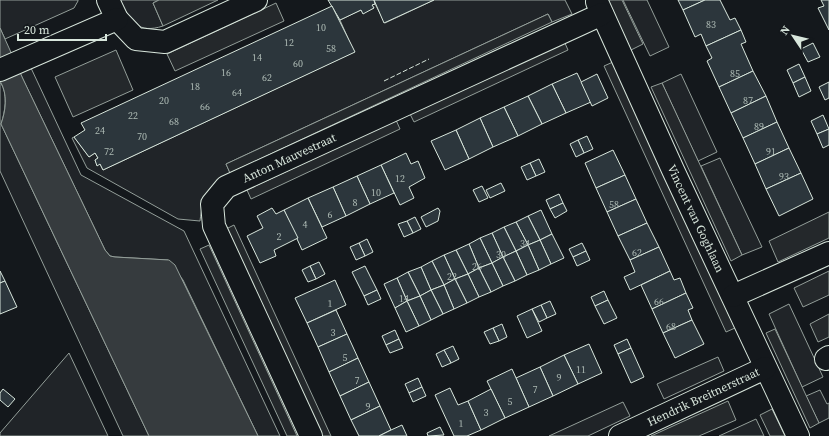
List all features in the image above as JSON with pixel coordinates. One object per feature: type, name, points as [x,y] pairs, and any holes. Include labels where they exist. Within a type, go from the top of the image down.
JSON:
[{"type":"street","points":[[108,0],[117,19],[136,39],[164,42],[256,0]]},
{"type":"street","name":"Vincent van Goghlaan","points":[[599,7],[673,170],[798,436]]},
{"type":"street","name":"Anton Mauvestraat","points":[[311,436],[214,226],[212,204],[226,187],[599,7]]},
{"type":"street","points":[[0,70],[117,19]]},
{"type":"street","points":[[732,296],[829,253]]},
{"type":"street","name":"Hendrik Breitnerstraat","points":[[620,436],[765,368]]},
{"type":"shaded area","points":[[0,0],[78,1],[74,8],[5,39],[0,28]]},
{"type":"shaded area","points":[[120,0],[159,0],[153,3],[163,26],[147,28],[136,24],[131,20],[123,8]]},
{"type":"shaded area","points":[[159,0],[218,0],[163,26],[153,3]]},
{"type":"shaded area","points":[[434,0],[565,0],[572,14],[552,22],[548,14],[226,164],[230,173],[216,182],[208,192],[203,204],[200,221],[178,219],[87,168],[72,138],[74,137],[89,157],[95,153],[98,158],[95,160],[97,165],[100,164],[103,170],[354,52],[340,20],[361,10],[363,13],[374,8],[372,5],[375,4],[385,23]]},
{"type":"shaded area","points":[[608,0],[622,0],[643,44],[631,50]]},
{"type":"shaded area","points":[[623,0],[647,0],[669,47],[650,56]]},
{"type":"shaded area","points":[[276,3],[284,21],[175,71],[167,54]]},
{"type":"shaded area","points":[[548,14],[552,22],[230,173],[226,164]]},
{"type":"shaded area","points":[[0,28],[105,250],[110,256],[169,260],[175,265],[258,436],[149,436],[1,124],[4,113],[5,97],[3,86],[0,81]]},
{"type":"shaded area","points":[[564,41],[568,50],[414,122],[410,114]]},
{"type":"shaded area","points":[[116,50],[133,90],[73,117],[55,77]]},
{"type":"shaded area","points":[[613,62],[735,328],[726,332],[604,66]]},
{"type":"shaded area","points":[[31,68],[81,175],[184,231],[280,436],[258,436],[183,280],[168,260],[115,257],[110,256],[105,250],[20,73]]},
{"type":"shaded area","points":[[681,74],[717,152],[698,161],[662,83]]},
{"type":"shaded area","points":[[0,83],[5,93],[5,109],[1,124],[149,436],[123,436],[0,171]]},
{"type":"shaded area","points":[[662,83],[742,255],[731,261],[651,87]]},
{"type":"shaded area","points":[[396,120],[400,129],[251,199],[247,190]]},
{"type":"shaded area","points":[[720,158],[762,247],[742,255],[701,166]]},
{"type":"shaded area","points":[[829,212],[829,238],[778,262],[769,241]]},
{"type":"shaded area","points":[[234,225],[331,436],[321,436],[226,229]]},
{"type":"shaded area","points":[[209,245],[297,436],[287,436],[200,249]]},
{"type":"shaded area","points":[[829,271],[829,295],[803,307],[794,288]]},
{"type":"shaded area","points":[[789,304],[823,377],[802,387],[769,314]]},
{"type":"shaded area","points":[[829,314],[829,337],[818,342],[810,324]]},
{"type":"shaded area","points":[[775,329],[819,423],[810,428],[766,333]]},
{"type":"shaded area","points":[[69,353],[108,436],[0,436],[0,433]]},
{"type":"shaded area","points":[[718,357],[724,371],[664,399],[657,384]]},
{"type":"shaded area","points":[[820,390],[827,404],[829,403],[829,418],[819,423],[806,396]]},
{"type":"shaded area","points":[[728,401],[736,420],[699,436],[651,436]]},
{"type":"shaded area","points":[[623,402],[630,416],[588,436],[549,436]]},
{"type":"shaded area","points":[[772,409],[785,436],[770,436],[760,415]]},
{"type":"shaded area","points":[[756,419],[764,436],[719,436]]},
{"type":"building","points":[[328,0],[374,0],[375,4],[372,5],[374,8],[363,14],[361,10],[340,20]]},
{"type":"building","points":[[374,0],[434,0],[384,23]]},
{"type":"building","points":[[678,0],[705,0],[683,10]]},
{"type":"building","points":[[705,0],[720,0],[730,20],[735,18],[741,30],[706,46],[701,34],[695,37],[683,10]]},
{"type":"building","points":[[821,0],[829,0],[829,30],[818,8],[824,6]]},
{"type":"building","points":[[332,6],[355,52],[103,170],[100,164],[97,166],[95,160],[98,158],[95,153],[89,157],[74,137],[85,130],[81,123]]},
{"type":"building","points":[[741,30],[746,42],[741,44],[753,71],[719,87],[707,61],[712,58],[706,46]]},
{"type":"building","points":[[813,43],[820,57],[808,62],[801,49]]},
{"type":"building","points":[[799,64],[805,77],[793,83],[787,70]]},
{"type":"building","points":[[753,71],[766,96],[731,113],[719,87]]},
{"type":"building","points":[[577,73],[591,102],[566,113],[552,84]]},
{"type":"building","points":[[597,74],[608,98],[592,106],[581,82]]},
{"type":"building","points":[[805,77],[811,91],[799,97],[793,83]]},
{"type":"building","points":[[829,82],[829,98],[825,100],[819,87]]},
{"type":"building","points":[[552,84],[566,113],[542,124],[528,96]]},
{"type":"building","points":[[528,96],[542,124],[518,136],[504,107]]},
{"type":"building","points":[[766,96],[777,122],[743,138],[731,113]]},
{"type":"building","points":[[504,107],[518,136],[493,147],[480,118]]},
{"type":"building","points":[[823,115],[829,129],[817,134],[811,121]]},
{"type":"building","points":[[480,118],[493,147],[469,159],[456,130]]},
{"type":"building","points":[[777,122],[789,148],[755,164],[743,138]]},
{"type":"building","points":[[829,129],[829,145],[823,148],[817,134]]},
{"type":"building","points":[[456,130],[469,159],[445,170],[431,141]]},
{"type":"building","points":[[587,136],[593,149],[584,153],[578,140]]},
{"type":"building","points":[[578,140],[584,153],[576,157],[570,144]]},
{"type":"building","points":[[789,148],[801,173],[766,189],[755,164]]},
{"type":"building","points":[[613,150],[625,175],[596,188],[585,163]]},
{"type":"building","points":[[406,153],[411,164],[418,161],[425,178],[409,187],[414,198],[400,205],[381,165]]},
{"type":"building","points":[[539,159],[545,172],[536,176],[530,163]]},
{"type":"building","points":[[530,163],[536,176],[527,180],[521,167]]},
{"type":"building","points":[[381,165],[394,193],[370,204],[357,176]]},
{"type":"building","points":[[801,173],[813,199],[779,216],[766,189]]},
{"type":"building","points":[[625,175],[636,199],[607,212],[596,188]]},
{"type":"building","points":[[357,176],[370,204],[346,216],[333,187]]},
{"type":"building","points":[[501,183],[505,191],[490,198],[486,190]]},
{"type":"building","points":[[482,186],[488,198],[479,202],[473,190]]},
{"type":"building","points":[[333,187],[346,216],[322,227],[308,198]]},
{"type":"building","points":[[559,194],[563,203],[550,209],[546,200]]},
{"type":"building","points":[[308,198],[327,238],[302,250],[284,210]]},
{"type":"building","points":[[636,199],[647,223],[618,236],[607,212]]},
{"type":"building","points":[[563,203],[567,211],[555,218],[550,209]]},
{"type":"building","points":[[272,208],[276,214],[284,210],[298,238],[274,250],[276,256],[260,263],[247,236],[263,228],[257,216]]},
{"type":"building","points":[[438,208],[440,211],[438,221],[426,227],[421,217]]},
{"type":"building","points":[[541,210],[552,234],[540,240],[528,216]]},
{"type":"building","points":[[528,216],[540,240],[528,245],[516,222]]},
{"type":"building","points":[[415,217],[421,229],[413,233],[407,221]]},
{"type":"building","points":[[407,221],[413,233],[404,237],[398,224]]},
{"type":"building","points":[[516,222],[528,245],[516,251],[504,227]]},
{"type":"building","points":[[647,223],[659,247],[630,260],[618,236]]},
{"type":"building","points":[[504,227],[516,251],[503,257],[492,233]]},
{"type":"building","points":[[492,233],[503,257],[492,263],[480,238]]},
{"type":"building","points":[[552,234],[564,258],[551,264],[540,240]]},
{"type":"building","points":[[480,238],[492,263],[479,268],[469,244]]},
{"type":"building","points":[[367,239],[373,252],[365,256],[359,243]]},
{"type":"building","points":[[540,240],[551,264],[539,270],[528,245]]},
{"type":"building","points":[[359,243],[365,256],[356,260],[350,247]]},
{"type":"building","points":[[582,243],[586,251],[573,257],[569,249]]},
{"type":"building","points":[[469,244],[479,268],[468,274],[456,250]]},
{"type":"building","points":[[528,245],[539,270],[527,275],[516,251]]},
{"type":"building","points":[[659,247],[670,271],[630,290],[624,277],[635,272],[630,260]]},
{"type":"building","points":[[456,250],[468,274],[455,279],[444,255]]},
{"type":"building","points":[[516,251],[527,275],[515,281],[503,257]]},
{"type":"building","points":[[586,251],[590,260],[577,266],[573,257]]},
{"type":"building","points":[[444,255],[455,279],[444,285],[432,261]]},
{"type":"building","points":[[503,257],[515,281],[503,286],[492,263]]},
{"type":"building","points":[[432,261],[444,285],[431,290],[421,267]]},
{"type":"building","points":[[319,262],[325,274],[316,279],[310,266]]},
{"type":"building","points":[[492,263],[503,286],[491,292],[479,268]]},
{"type":"building","points":[[310,266],[316,279],[308,282],[302,270]]},
{"type":"building","points":[[365,266],[377,290],[364,296],[352,272]]},
{"type":"building","points":[[421,267],[431,290],[420,296],[408,272]]},
{"type":"building","points":[[479,268],[491,292],[479,297],[468,274]]},
{"type":"building","points":[[0,271],[5,281],[0,283]]},
{"type":"building","points":[[670,271],[674,280],[680,278],[686,293],[652,309],[641,285]]},
{"type":"building","points":[[408,272],[420,296],[407,301],[397,278]]},
{"type":"building","points":[[468,274],[479,297],[467,303],[455,279]]},
{"type":"building","points":[[397,278],[407,301],[395,308],[384,284]]},
{"type":"building","points":[[455,279],[467,303],[454,309],[444,285]]},
{"type":"building","points":[[335,280],[346,305],[307,323],[295,298]]},
{"type":"building","points":[[5,281],[17,307],[0,314],[0,283]]},
{"type":"building","points":[[444,285],[454,309],[443,314],[431,290]]},
{"type":"building","points":[[377,290],[381,299],[368,305],[364,296]]},
{"type":"building","points":[[431,290],[443,314],[431,320],[420,296]]},
{"type":"building","points":[[604,291],[608,300],[595,306],[591,297]]},
{"type":"building","points":[[686,293],[693,308],[688,310],[692,320],[663,333],[652,309]]},
{"type":"building","points":[[420,296],[431,320],[419,326],[407,301]]},
{"type":"building","points":[[608,300],[617,318],[604,324],[595,306]]},
{"type":"building","points":[[407,301],[419,326],[406,332],[395,308]]},
{"type":"building","points":[[550,301],[556,314],[547,318],[541,305]]},
{"type":"building","points":[[541,305],[547,318],[539,322],[532,309]]},
{"type":"building","points":[[532,309],[542,331],[527,338],[517,316]]},
{"type":"building","points":[[336,310],[347,334],[318,347],[307,323]]},
{"type":"building","points":[[692,320],[704,344],[675,358],[663,333]]},
{"type":"building","points":[[502,324],[507,337],[499,341],[493,328]]},
{"type":"building","points":[[493,328],[499,341],[490,344],[484,332]]},
{"type":"building","points":[[395,330],[399,339],[386,345],[382,336]]},
{"type":"building","points":[[347,334],[358,358],[329,372],[318,347]]},
{"type":"building","points":[[399,339],[403,348],[390,353],[386,345]]},
{"type":"building","points":[[627,339],[631,348],[618,354],[614,345]]},
{"type":"building","points":[[589,344],[602,373],[578,384],[564,355]]},
{"type":"building","points":[[453,346],[459,359],[451,363],[444,350]]},
{"type":"building","points":[[631,348],[644,377],[631,383],[618,354]]},
{"type":"building","points":[[444,350],[451,363],[442,367],[436,354]]},
{"type":"building","points":[[564,355],[578,384],[553,396],[540,367]]},
{"type":"building","points":[[358,358],[369,382],[340,396],[329,372]]},
{"type":"building","points":[[540,367],[553,396],[529,407],[516,378]]},
{"type":"building","points":[[512,369],[529,407],[505,418],[487,381]]},
{"type":"building","points":[[418,378],[422,387],[409,393],[405,384]]},
{"type":"building","points":[[369,382],[380,406],[351,420],[340,396]]},
{"type":"building","points":[[422,387],[426,396],[413,402],[409,393]]},
{"type":"building","points":[[450,388],[458,405],[468,401],[481,430],[467,436],[454,436],[435,395]]},
{"type":"building","points":[[3,389],[15,399],[8,407],[0,400],[0,393]]},
{"type":"building","points":[[491,389],[505,418],[481,430],[468,401]]},
{"type":"building","points":[[380,406],[391,430],[379,436],[359,436],[351,420]]},
{"type":"building","points":[[402,425],[407,436],[379,436],[391,430]]},
{"type":"building","points":[[440,427],[444,435],[428,436],[427,433]]},
{"type":"fence","points":[[384,81],[429,59]]}]
